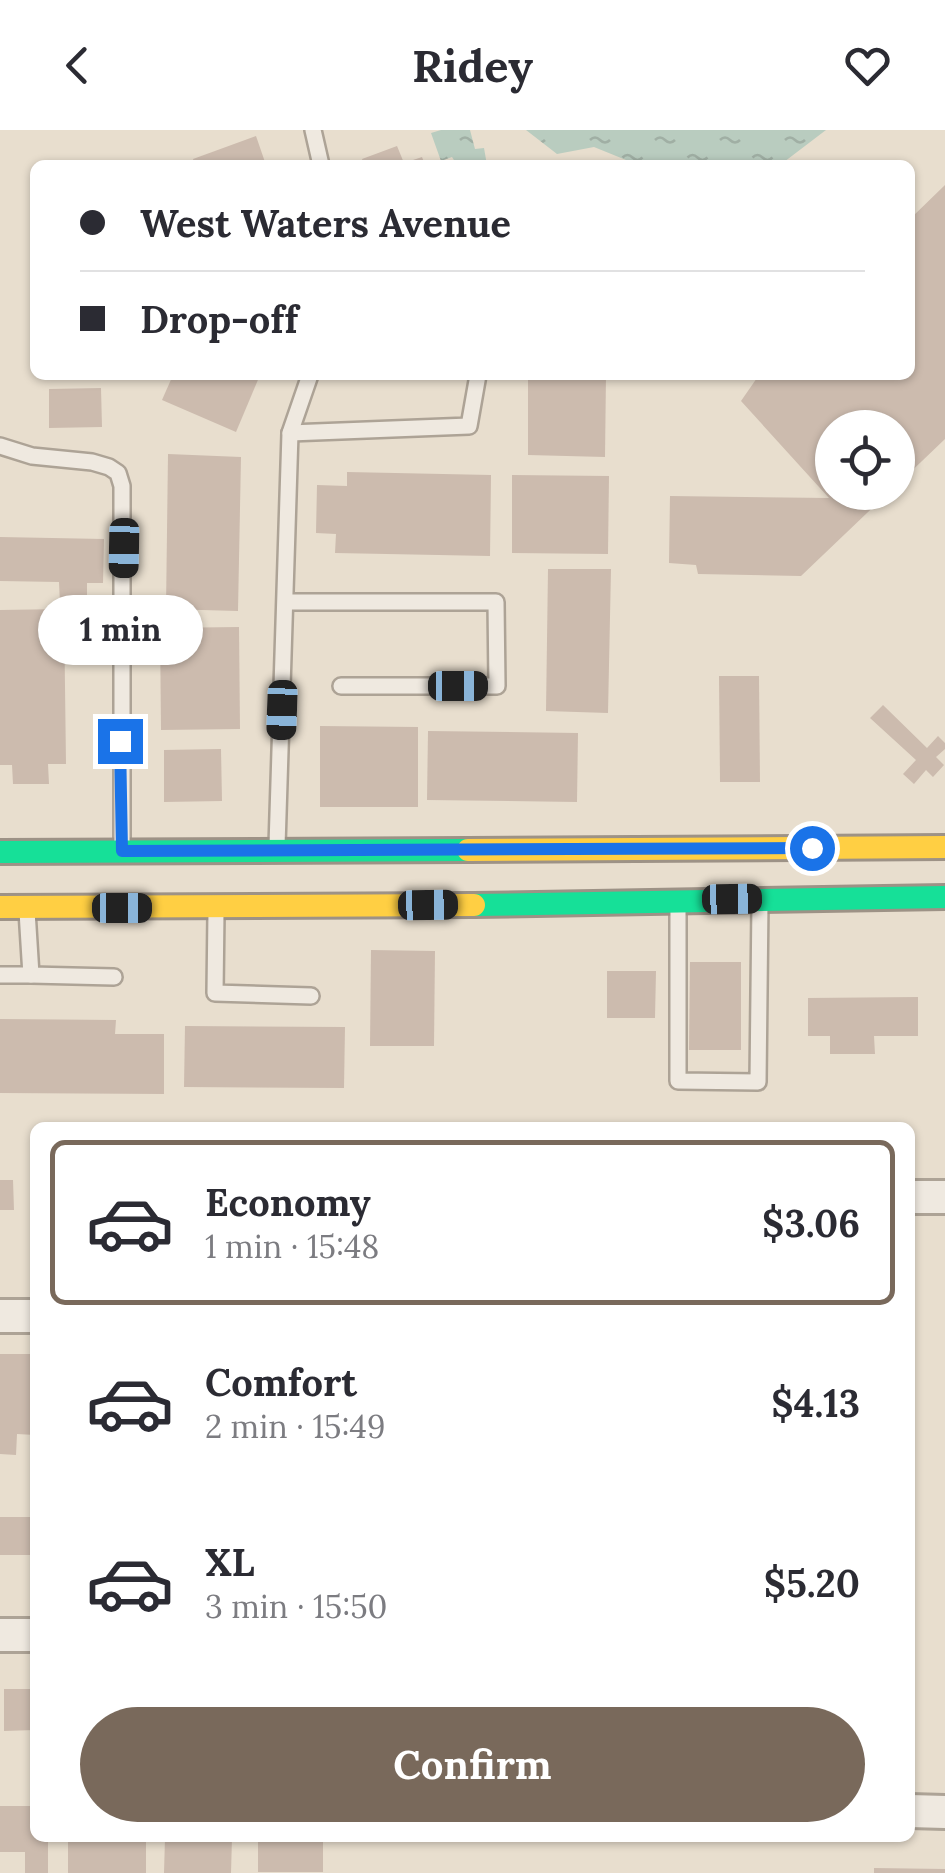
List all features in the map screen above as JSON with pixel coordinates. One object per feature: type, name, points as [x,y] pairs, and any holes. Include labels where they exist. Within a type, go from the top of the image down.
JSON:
[{"type":"main road","points":[[0,852],[122,851],[276,879],[650,874],[945,848]]},
{"type":"main road","points":[[0,907],[216,908],[276,879],[650,874],[678,900],[945,897]]},
{"type":"street","points":[[915,1197],[945,1197]]},
{"type":"street","points":[[0,1316],[30,1316]]},
{"type":"street","points":[[0,1635],[30,1634]]},
{"type":"street","points":[[915,1812],[945,1812]]},
{"type":"lane","points":[[313,130],[320,160]]},
{"type":"lane","points":[[276,879],[290,433],[308,380]]},
{"type":"lane","points":[[290,433],[469,426],[477,380]]},
{"type":"lane","points":[[0,446],[32,456],[109,467],[118,473],[122,486],[122,851]]},
{"type":"lane","points":[[286,602],[496,602],[497,686],[341,686]]},
{"type":"lane","points":[[678,900],[678,1080],[758,1082],[760,898]]},
{"type":"lane","points":[[27,907],[32,976]]},
{"type":"lane","points":[[216,908],[215,993],[311,996]]},
{"type":"lane","points":[[0,976],[114,977]]},
{"type":"water","points":[[470,130],[475,149],[484,148],[486,160],[441,160],[431,133]]},
{"type":"water","points":[[526,130],[826,130],[787,160],[626,160],[594,147],[557,154]]},
{"type":"building","points":[[256,136],[264,160],[193,160]]},
{"type":"building","points":[[397,146],[403,160],[362,160]]},
{"type":"building","points":[[945,185],[945,439],[915,468],[915,410],[815,410],[815,483],[741,401],[756,380],[915,380],[915,214]]},
{"type":"building","points":[[171,380],[258,380],[236,432],[162,400]]},
{"type":"building","points":[[528,380],[606,380],[605,457],[528,455]]},
{"type":"building","points":[[101,388],[102,427],[49,428],[49,389]]},
{"type":"building","points":[[168,454],[241,457],[238,611],[166,609]]},
{"type":"building","points":[[347,472],[491,475],[490,556],[335,553],[336,534],[316,533],[317,485],[347,486]]},
{"type":"building","points":[[512,475],[609,476],[608,554],[512,553]]},
{"type":"building","points":[[670,496],[815,498],[815,510],[870,510],[801,576],[698,574],[696,565],[669,563]]},
{"type":"building","points":[[0,537],[104,539],[103,583],[87,583],[87,605],[60,604],[59,582],[0,581]]},
{"type":"building","points":[[548,569],[611,569],[608,713],[546,711]]},
{"type":"building","points":[[64,609],[66,764],[48,764],[49,784],[13,784],[12,765],[0,765],[0,610]]},
{"type":"building","points":[[239,627],[240,729],[161,730],[160,628]]},
{"type":"building","points":[[719,676],[759,676],[760,782],[720,782]]},
{"type":"building","points":[[883,705],[927,748],[938,736],[945,743],[945,749],[936,757],[944,765],[933,777],[926,770],[914,784],[903,774],[916,760],[870,718]]},
{"type":"building","points":[[320,726],[418,727],[418,807],[320,807]]},
{"type":"building","points":[[428,731],[578,733],[577,802],[427,800]]},
{"type":"building","points":[[221,749],[222,801],[164,802],[164,750]]},
{"type":"building","points":[[371,950],[435,951],[434,1046],[370,1046]]},
{"type":"building","points":[[690,962],[741,962],[741,1050],[689,1050]]},
{"type":"building","points":[[607,971],[656,971],[655,1018],[607,1018]]},
{"type":"building","points":[[918,997],[918,1036],[874,1036],[875,1054],[830,1054],[830,1036],[808,1036],[808,998]]},
{"type":"building","points":[[0,1019],[116,1020],[115,1034],[164,1034],[164,1094],[0,1093]]},
{"type":"building","points":[[185,1026],[345,1027],[344,1088],[184,1087]]},
{"type":"building","points":[[0,1180],[13,1180],[14,1210],[0,1210]]},
{"type":"building","points":[[0,1354],[30,1354],[30,1435],[17,1434],[16,1455],[0,1454]]},
{"type":"building","points":[[0,1517],[30,1517],[30,1555],[0,1555]]},
{"type":"building","points":[[4,1689],[30,1689],[30,1730],[4,1731]]},
{"type":"building","points":[[0,1806],[30,1806],[30,1842],[48,1842],[48,1873],[25,1873],[25,1852],[0,1852]]},
{"type":"building","points":[[68,1842],[146,1842],[146,1873],[68,1873]]},
{"type":"building","points":[[165,1842],[232,1842],[231,1873],[164,1873]]},
{"type":"building","points":[[258,1842],[323,1842],[323,1872],[258,1872]]},
{"type":"building","points":[[874,1868],[945,1869],[945,1873],[874,1873]]},
{"type":"traffic: fast","points":[[0,852],[468,850]]},
{"type":"traffic: fast","points":[[474,905],[945,897]]},
{"type":"traffic: slow","points":[[468,850],[945,847]]},
{"type":"traffic: slow","points":[[0,907],[474,905]]},
{"type":"route","points":[[120,741],[122,851],[812,848]]}]
